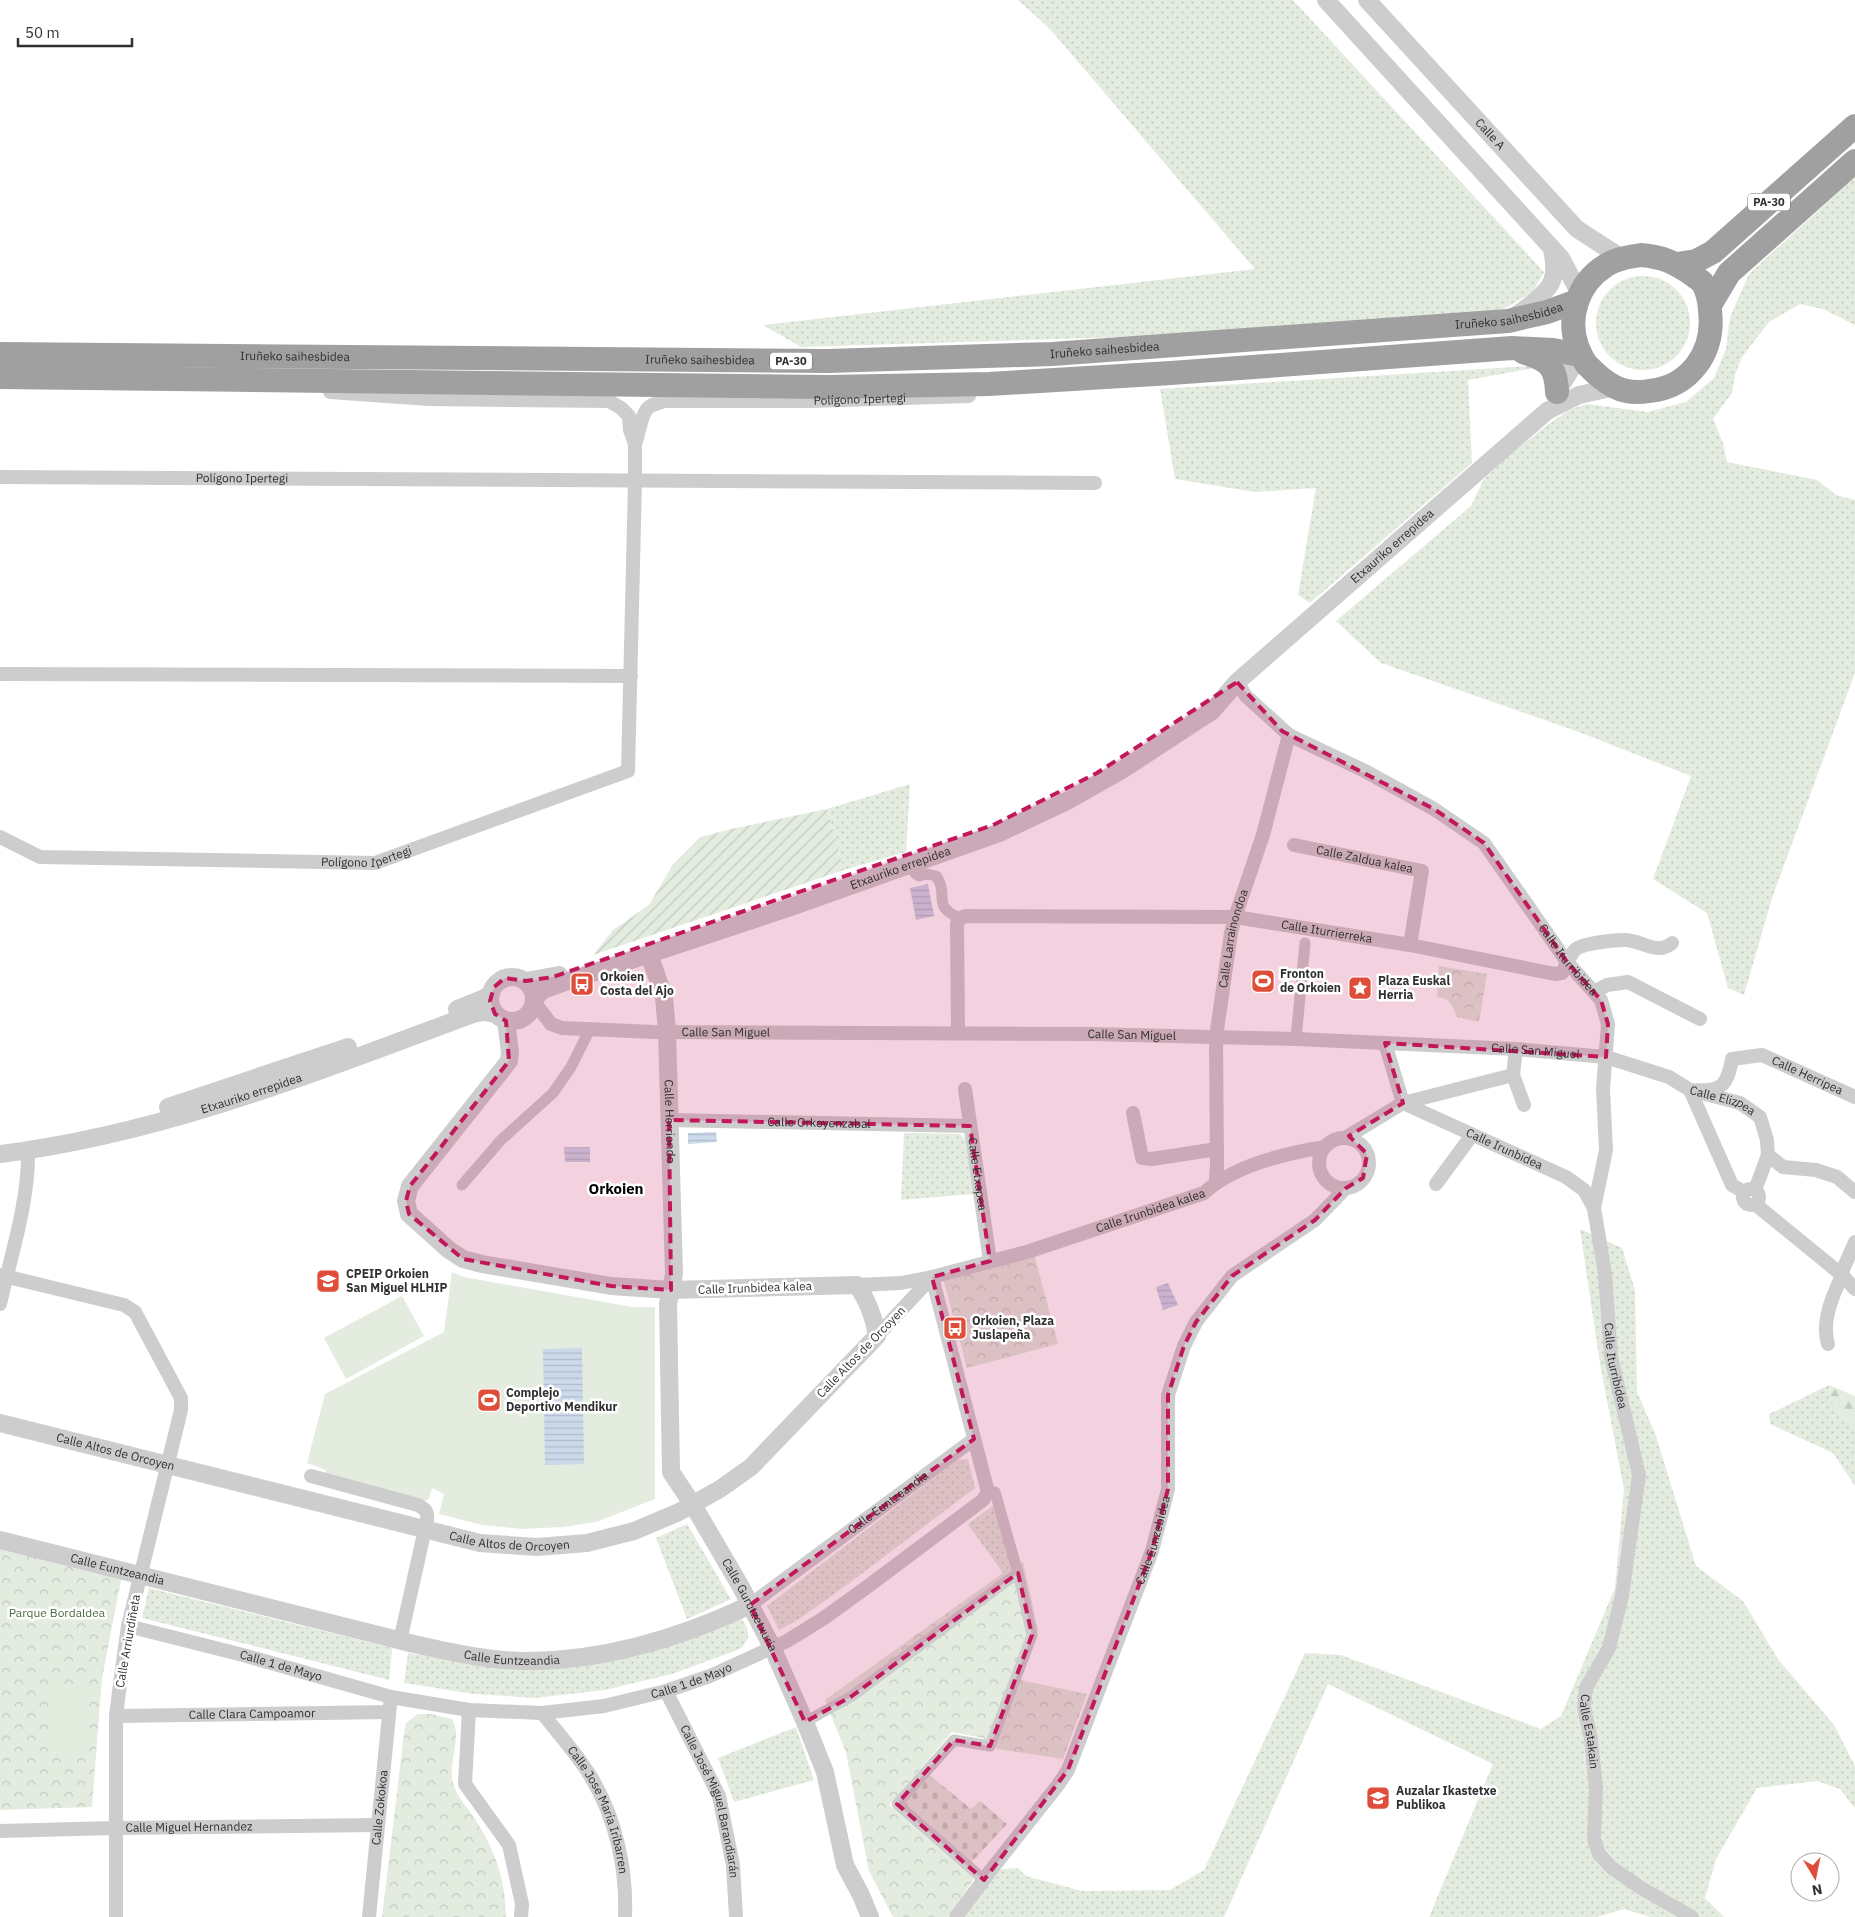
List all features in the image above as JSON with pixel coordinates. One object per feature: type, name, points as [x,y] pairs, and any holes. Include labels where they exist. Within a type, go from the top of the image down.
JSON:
[{"type":"highway","name":"PA-30","points":[[1676,264],[1696,261],[1713,252],[1855,126]]},
{"type":"highway","name":"PA-30","points":[[1710,305],[1729,273],[1855,161]]},
{"type":"highway","points":[[1641,255],[1659,257],[1676,264],[1702,282],[1710,305],[1709,341],[1699,363],[1683,380],[1662,390],[1638,393],[1615,387],[1587,365],[1580,355],[1574,338],[1573,319],[1578,297],[1591,278],[1605,266],[1622,258],[1641,255]]},
{"type":"highway","name":"Iruñeko saihesbidea","points":[[0,354],[828,361],[1052,354],[1508,321],[1547,312],[1578,297]]},
{"type":"highway","name":"Iruñeko saihesbidea","points":[[1512,348],[1540,357],[1550,364],[1556,377],[1552,401]]},
{"type":"highway","name":"Iruñeko saihesbidea","points":[[0,377],[828,388],[989,384],[1512,348],[1554,350],[1580,355]]},
{"type":"street","points":[[1326,0],[1561,258],[1578,297]]},
{"type":"street","name":"Calle A","points":[[1367,0],[1577,229],[1622,258]]},
{"type":"street","points":[[1508,321],[1531,305],[1552,282],[1555,264],[1552,249]]},
{"type":"street","name":"Etxauriko errepidea","points":[[535,1000],[543,990],[912,865],[999,833],[1069,800],[1107,779],[1212,711],[1237,682],[1552,401],[1580,355]]},
{"type":"street","name":"Polígono Ipertegi","points":[[635,444],[643,414],[649,407],[664,401],[810,401],[1012,394],[1112,376]]},
{"type":"street","name":"Polígono Ipertegi","points":[[0,837],[40,857],[375,862],[628,771],[632,676],[635,444],[630,430],[629,416],[621,408],[608,401],[429,399],[167,380]]},
{"type":"street","name":"Etxauriko errepidea","points":[[1552,401],[1615,387]]},
{"type":"street","name":"Polígono Ipertegi","points":[[0,477],[1095,484]]},
{"type":"street","points":[[0,674],[632,676]]},
{"type":"street","name":"Etxauriko errepidea","points":[[526,981],[553,977],[993,825],[1096,773],[1237,682]]},
{"type":"street","name":"Calle Iturribidea","points":[[1237,682],[1246,696],[1289,735],[1365,770],[1434,809],[1484,843],[1567,962],[1601,1000],[1608,1024],[1603,1089],[1606,1150],[1594,1208],[1605,1274],[1611,1357],[1639,1475]]},
{"type":"street","name":"Calle Larrainondoa","points":[[1216,1182],[1216,1037],[1235,917],[1263,835],[1289,735]]},
{"type":"street","name":"Calle Zaldua kalea","points":[[1294,844],[1422,871],[1410,945]]},
{"type":"street","points":[[912,865],[915,874],[919,876],[927,874],[936,876],[940,881],[943,908],[949,914],[960,918],[957,924],[958,1033]]},
{"type":"street","name":"Calle Iturrierreka","points":[[960,918],[966,916],[1235,917],[1410,945],[1555,974],[1562,973],[1576,950],[1586,945],[1626,940],[1660,949],[1668,947],[1672,943]]},
{"type":"street","points":[[1296,1039],[1305,944]]},
{"type":"street","name":"Calle Herriondo","points":[[649,954],[664,997],[667,1031],[674,1274],[671,1290]]},
{"type":"street","points":[[505,978],[519,978],[526,981],[531,987],[535,1000],[529,1014],[512,1022],[500,1017],[491,1007],[491,994],[494,987],[505,978]]},
{"type":"street","points":[[1594,992],[1607,985],[1628,982],[1700,1019]]},
{"type":"street","name":"Etxauriko errepidea","points":[[0,1144],[107,1123],[176,1105],[482,1000],[491,994]]},
{"type":"street","name":"Calle San Miguel","points":[[535,1000],[551,1024],[562,1028],[1296,1039],[1516,1049],[1606,1057],[1669,1077]]},
{"type":"street","name":"Etxauriko errepidea","points":[[0,1154],[28,1151],[112,1133],[203,1109],[304,1075],[472,1014],[500,1017]]},
{"type":"street","name":"Calle Irunbidea kalea","points":[[500,1017],[510,1053],[509,1061],[410,1186],[406,1201],[409,1214],[449,1250],[463,1259],[482,1264],[611,1286],[671,1290],[857,1285],[901,1283],[932,1277],[1030,1251],[1204,1193],[1216,1182],[1232,1174],[1295,1152],[1325,1147]]},
{"type":"street","points":[[462,1185],[501,1140],[553,1094],[571,1068],[590,1029]]},
{"type":"street","points":[[1386,1043],[1403,1102]]},
{"type":"street","points":[[1516,1049],[1513,1075],[1524,1105]]},
{"type":"street","name":"Calle Herripea","points":[[1690,1090],[1708,1091],[1724,1084],[1729,1076],[1732,1058],[1762,1055],[1855,1098]]},
{"type":"street","points":[[1345,1138],[1403,1102],[1513,1075]]},
{"type":"street","name":"Calle Elizpea","points":[[1669,1077],[1690,1090],[1740,1104],[1760,1117],[1768,1140],[1768,1155]]},
{"type":"street","name":"Calle Etxapea","points":[[964,1088],[990,1261]]},
{"type":"street","points":[[1690,1090],[1732,1185],[1751,1195],[1855,1288]]},
{"type":"street","name":"Calle Irunbidea","points":[[1403,1102],[1566,1178],[1584,1190],[1594,1208]]},
{"type":"street","points":[[1133,1114],[1142,1158],[1152,1160],[1217,1149]]},
{"type":"street","name":"Calle Orkoyenzabal","points":[[669,1120],[970,1126]]},
{"type":"street","points":[[1436,1184],[1472,1135]]},
{"type":"street","points":[[1345,1138],[1355,1140],[1362,1146],[1367,1154],[1369,1163],[1364,1178],[1355,1185],[1346,1188],[1330,1184],[1321,1174],[1319,1159],[1329,1142],[1345,1138]]},
{"type":"street","points":[[0,1304],[3,1275],[26,1188],[28,1151]]},
{"type":"street","points":[[1751,1195],[1768,1155],[1783,1166],[1816,1170],[1837,1177],[1855,1192]]},
{"type":"street","name":"Calle Eunzebidea","points":[[956,1917],[1068,1770],[1152,1551],[1168,1489],[1168,1395],[1184,1346],[1196,1322],[1232,1276],[1315,1220],[1346,1188]]},
{"type":"street","points":[[1828,1344],[1825,1336],[1826,1326],[1835,1291],[1855,1242]]},
{"type":"street","name":"Calle Arriurdiñeta","points":[[3,1275],[124,1305],[135,1312],[181,1398],[181,1410],[142,1576],[128,1626],[116,1716],[116,1917]]},
{"type":"street","points":[[932,1277],[988,1492],[995,1492],[1018,1573],[1032,1635],[990,1746],[954,1740],[897,1804],[984,1880]]},
{"type":"street","name":"Calle Altos de Orcoyen","points":[[0,1423],[480,1543],[537,1547],[587,1543],[634,1531],[693,1505],[751,1468],[932,1277]]},
{"type":"street","points":[[857,1285],[867,1300],[875,1323],[877,1336]]},
{"type":"street","name":"Calle Gurutzetxuria","points":[[671,1290],[668,1297],[671,1472],[693,1505],[772,1647],[825,1772],[845,1865],[861,1894],[870,1917]]},
{"type":"street","name":"Calle Euntzeandia","points":[[0,1540],[400,1641],[475,1656],[526,1661],[571,1659],[622,1652],[671,1638],[716,1622],[750,1605],[974,1439]]},
{"type":"street","name":"Calle Estakain","points":[[1639,1475],[1622,1596],[1609,1648],[1586,1688],[1584,1707],[1591,1739],[1596,1788],[1594,1839],[1599,1854],[1612,1868],[1641,1888],[1692,1917]]},
{"type":"street","points":[[311,1476],[425,1508],[427,1514],[425,1530],[400,1641]]},
{"type":"street","name":"Calle 1 de Mayo","points":[[128,1626],[243,1655],[391,1697],[469,1710],[542,1712],[604,1706],[666,1692],[710,1676],[787,1641],[824,1618],[867,1587],[983,1500],[988,1492]]},
{"type":"street","points":[[805,1722],[852,1696],[1018,1573]]},
{"type":"street","name":"Calle José Miguel Barandiarán","points":[[666,1692],[719,1796],[733,1864],[736,1917]]},
{"type":"street","name":"Calle Zokokoa","points":[[369,1917],[391,1697]]},
{"type":"street","points":[[469,1710],[465,1784],[509,1845],[522,1904],[521,1917]]},
{"type":"street","name":"Calle Clara Campoamor","points":[[116,1716],[389,1712]]},
{"type":"street","name":"Calle Jose María Iribarren","points":[[542,1712],[591,1776],[606,1807],[622,1862],[626,1893],[625,1917]]},
{"type":"street","name":"Calle Miguel Hernandez","points":[[0,1831],[378,1826]]},
{"type":"highlighted area","points":[[1237,682],[1282,731],[1434,809],[1484,843],[1567,962],[1601,1000],[1608,1024],[1606,1057],[1385,1043],[1403,1103],[1349,1136],[1367,1154],[1363,1178],[1346,1188],[1315,1220],[1232,1276],[1196,1322],[1184,1346],[1168,1395],[1168,1489],[1152,1551],[1068,1770],[984,1880],[897,1804],[954,1740],[990,1746],[1032,1635],[1018,1573],[852,1696],[805,1722],[750,1605],[974,1439],[932,1277],[990,1261],[970,1126],[669,1120],[671,1290],[611,1286],[463,1259],[409,1214],[406,1201],[410,1186],[509,1061],[506,1021],[495,1014],[490,1001],[494,987],[505,978],[526,981],[553,977],[993,825],[1097,773]]},
{"type":"green space","points":[[1018,0],[1293,0],[1544,272],[1533,292],[1500,311],[1152,336],[801,347],[763,325],[1255,269],[1050,29]]},
{"type":"green space","points":[[1855,177],[1855,325],[1823,309],[1800,304],[1769,322],[1742,357],[1735,375],[1732,393],[1713,419],[1723,443],[1727,462],[1817,480],[1836,495],[1855,500],[1855,673],[1772,898],[1744,995],[1728,988],[1707,913],[1653,879],[1691,776],[1579,732],[1381,663],[1336,621],[1471,506],[1484,479],[1506,458],[1569,410],[1587,404],[1648,412],[1686,402],[1714,378],[1726,349],[1730,317],[1749,274]]},
{"type":"green space","points":[[1643,276],[1661,280],[1676,290],[1686,305],[1690,323],[1686,341],[1676,356],[1661,366],[1643,370],[1625,366],[1610,356],[1600,341],[1596,323],[1600,305],[1610,290],[1625,280]]},
{"type":"green space","points":[[1530,366],[1540,367],[1468,380],[1472,463],[1310,603],[1298,595],[1316,488],[1255,492],[1175,479],[1160,389]]},
{"type":"green space","points":[[910,784],[906,852],[844,870],[827,809]]},
{"type":"green space","points":[[827,809],[844,870],[593,955],[613,930],[649,905],[672,866],[701,837]]},
{"type":"green space","points":[[1439,966],[1487,974],[1479,1022],[1457,1017],[1450,1003],[1445,999],[1437,997]]},
{"type":"green space","points":[[904,1133],[960,1134],[965,1139],[974,1194],[901,1200]]},
{"type":"green space","points":[[1580,1229],[1622,1248],[1635,1290],[1637,1392],[1655,1433],[1696,1566],[1743,1601],[1778,1659],[1834,1725],[1855,1766],[1855,1808],[1840,1789],[1817,1781],[1757,1788],[1716,1859],[1705,1898],[1724,1917],[1650,1917],[1624,1909],[1597,1917],[1429,1917],[1493,1764],[1328,1684],[1224,1917],[956,1917],[991,1870],[1018,1868],[1026,1876],[1082,1891],[1170,1890],[1204,1870],[1305,1653],[1341,1655],[1541,1729],[1561,1716],[1615,1588],[1624,1489],[1600,1364]]},
{"type":"green space","points":[[1034,1254],[1058,1344],[967,1368],[943,1278]]},
{"type":"green space","name":"Complejo Deportivo Mendikur","points":[[452,1272],[464,1277],[632,1307],[655,1307],[655,1499],[596,1522],[563,1527],[523,1529],[482,1525],[439,1514],[444,1494],[432,1488],[429,1499],[423,1501],[325,1476],[326,1470],[307,1463],[325,1394],[444,1332]]},
{"type":"green space","points":[[402,1296],[424,1336],[346,1379],[324,1338]]},
{"type":"green space","points":[[1829,1385],[1830,1399],[1855,1431],[1855,1486],[1833,1453],[1770,1424],[1769,1414]]},
{"type":"green space","points":[[1829,1385],[1855,1396],[1855,1431],[1830,1399]]},
{"type":"green space","points":[[968,1459],[975,1488],[844,1587],[799,1619],[779,1630],[767,1606],[957,1460]]},
{"type":"green space","points":[[998,1502],[1013,1568],[1003,1573],[968,1524]]},
{"type":"green space","points":[[687,1524],[731,1599],[687,1619],[656,1538]]},
{"type":"green space","name":"Parque Bordaldea","points":[[0,1540],[123,1570],[102,1678],[92,1807],[0,1810]]},
{"type":"green space","points":[[1023,1562],[1038,1630],[1020,1680],[1087,1694],[1063,1759],[998,1749],[983,1738],[952,1732],[889,1805],[974,1879],[948,1917],[893,1917],[869,1871],[846,1753],[825,1700],[1003,1573]]},
{"type":"green space","points":[[149,1588],[392,1648],[389,1680],[142,1618]]},
{"type":"green space","points":[[741,1618],[748,1630],[748,1637],[740,1649],[672,1674],[605,1690],[535,1698],[474,1694],[404,1683],[408,1653],[492,1666],[537,1668]]},
{"type":"green space","points":[[87,1686],[88,1754],[50,1754],[49,1687]]},
{"type":"green space","points":[[418,1714],[431,1714],[452,1719],[456,1734],[452,1767],[453,1783],[462,1802],[475,1819],[494,1854],[504,1890],[506,1917],[382,1917],[404,1734],[406,1723]]},
{"type":"green space","points":[[796,1727],[814,1780],[734,1802],[718,1758]]},
{"type":"green space","points":[[926,1772],[971,1809],[980,1801],[1007,1824],[968,1866],[897,1804]]},
{"type":"water","points":[[928,884],[934,916],[916,920],[910,888]]},
{"type":"water","points":[[716,1132],[717,1142],[688,1144],[688,1133]]},
{"type":"water","points":[[564,1147],[590,1147],[590,1162],[565,1162]]},
{"type":"water","points":[[1168,1283],[1178,1305],[1163,1310],[1156,1287]]},
{"type":"water","points":[[582,1348],[584,1464],[545,1465],[543,1349]]},
{"type":"place","name":"Fronton de Orkoien","points":[[1263,981]]},
{"type":"place","name":"Orkoien Costa del Ajo","points":[[582,984]]},
{"type":"place","name":"Plaza Euskal Herria","points":[[1360,988]]},
{"type":"place","name":"CPEIP Orkoien San Miguel HLHIP","points":[[328,1281]]},
{"type":"place","name":"Orkoien, Plaza Juslapeña","points":[[955,1328]]},
{"type":"place","name":"Complejo Deportivo Mendikur","points":[[489,1400]]},
{"type":"place","name":"Auzalar Ikastetxe Publikoa","points":[[1378,1798]]},
{"type":"district","name":"Orkoien","points":[[616,1189]]}]
